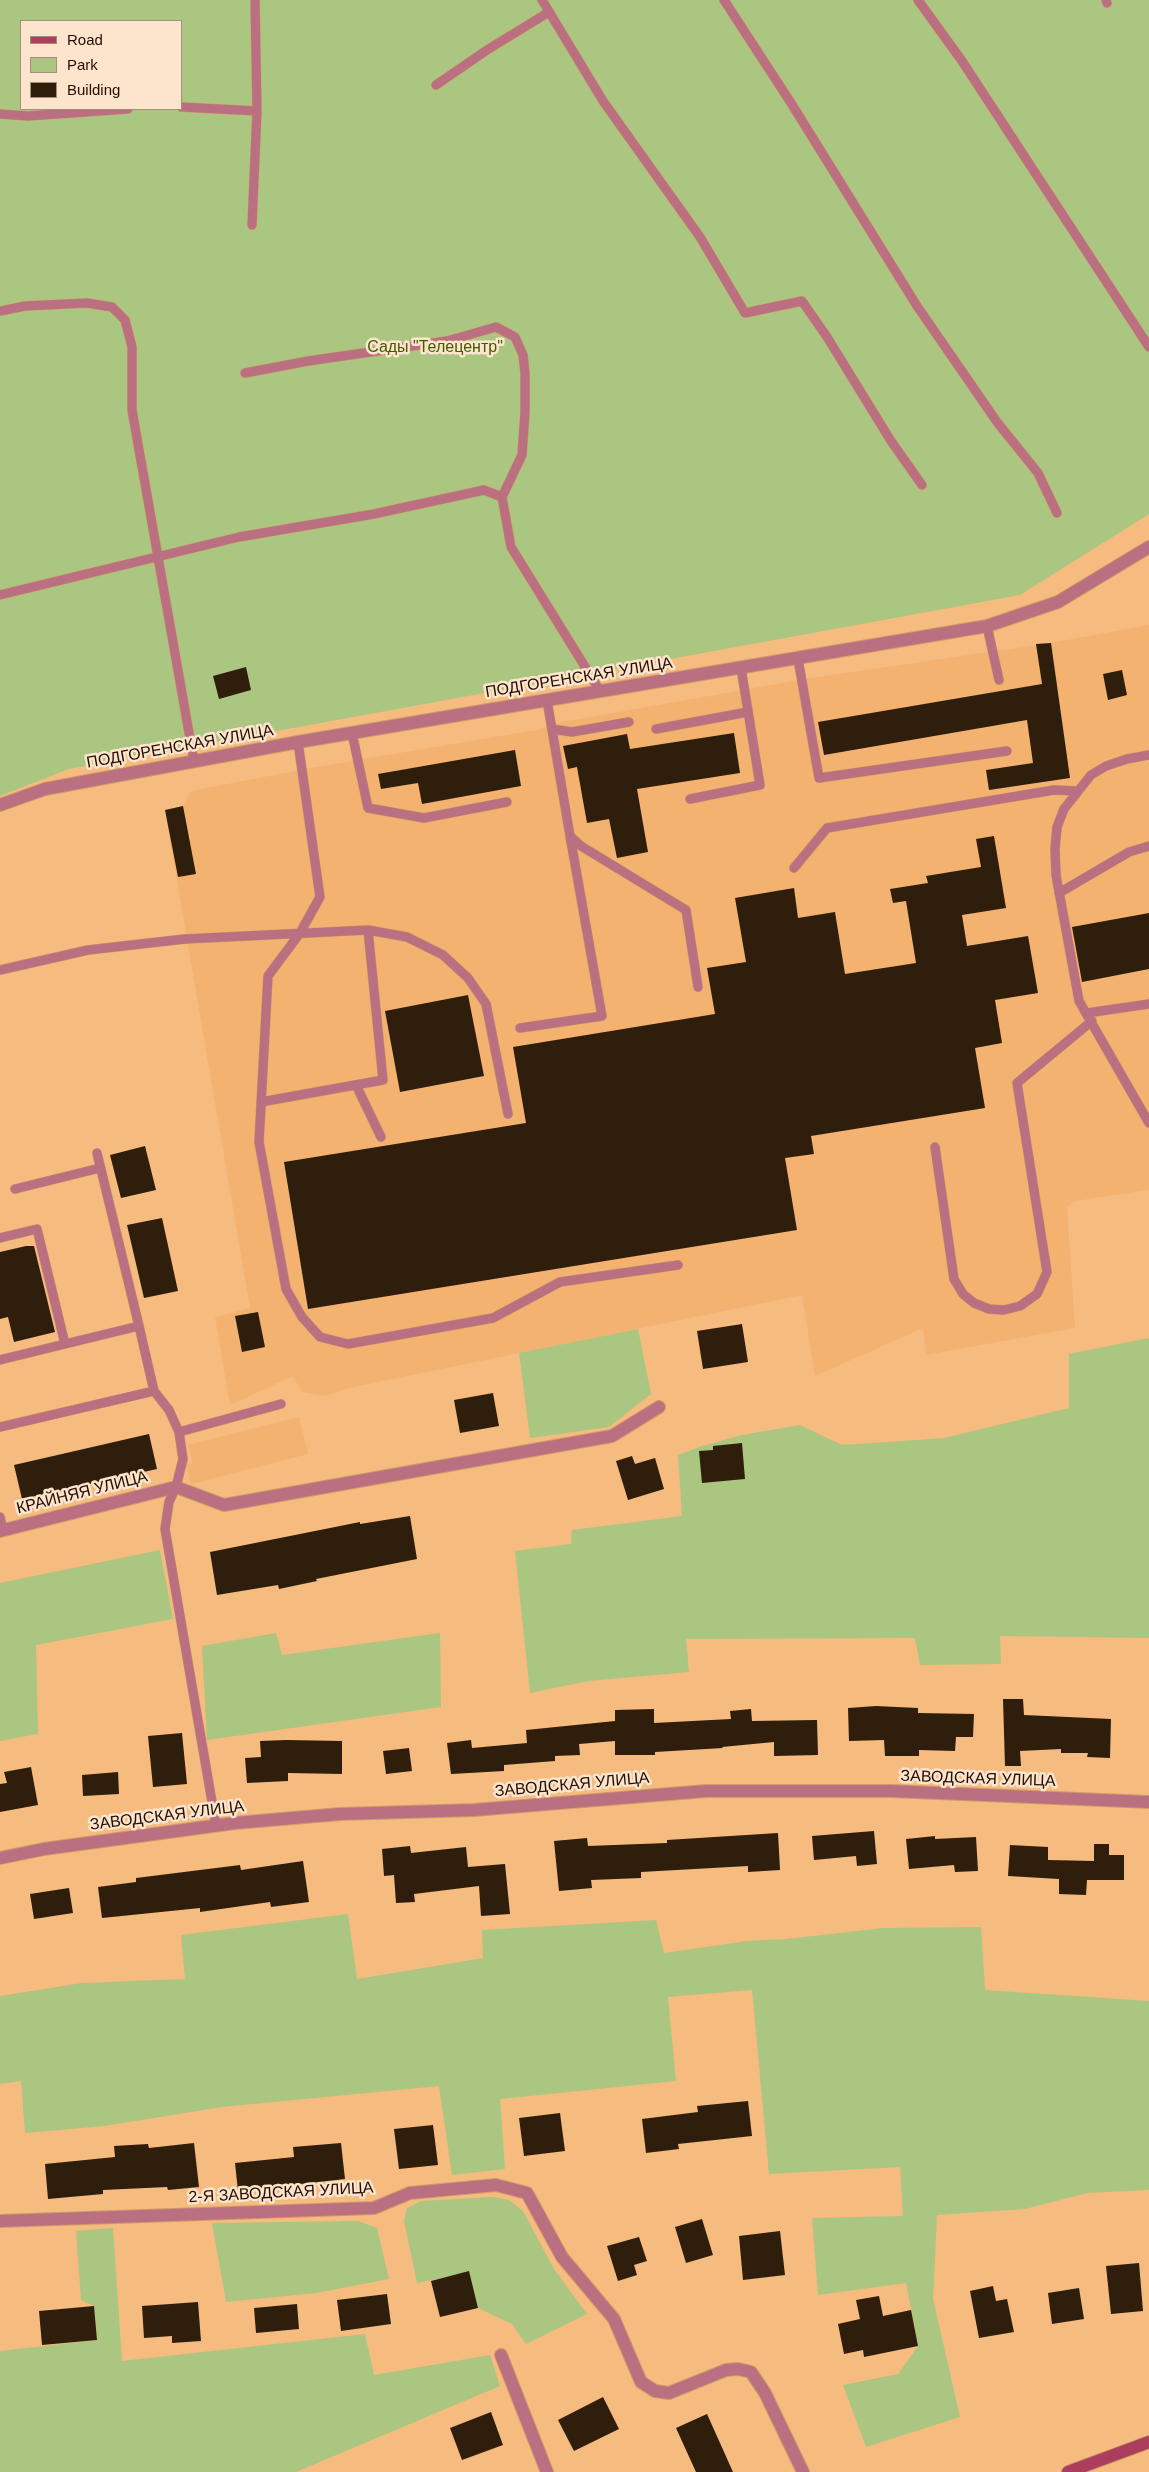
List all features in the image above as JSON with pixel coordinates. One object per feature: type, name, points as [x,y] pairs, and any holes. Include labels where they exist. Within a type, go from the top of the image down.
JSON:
[{"type":"main road","points":[[1068,2472],[1149,2442]]},
{"type":"street","name":"ПОДГОРЕНСКАЯ УЛИЦА","points":[[0,805],[45,789],[298,742],[988,626],[1058,602],[1149,547]]},
{"type":"street","points":[[174,1487],[224,1505],[612,1436],[659,1407]]},
{"type":"street","name":"КРАЙНЯЯ УЛИЦА","points":[[2,1530],[174,1487]]},
{"type":"street","name":"ЗАВОДСКАЯ УЛИЦА","points":[[0,1858],[44,1849],[216,1825],[340,1814],[474,1810],[706,1791],[891,1791],[1149,1802]]},
{"type":"street","name":"2-Я ЗАВОДСКАЯ УЛИЦА","points":[[0,2221],[374,2208],[410,2193],[496,2184],[527,2193],[562,2257],[614,2319],[641,2382],[655,2391],[669,2393],[726,2370],[738,2368],[751,2372],[765,2393],[803,2472]]},
{"type":"street","points":[[501,2355],[547,2472]]},
{"type":"lane","points":[[252,225],[257,112],[255,0]]},
{"type":"lane","points":[[542,0],[603,101],[700,237],[744,313],[802,302],[827,337],[891,442],[922,485]]},
{"type":"lane","points":[[724,0],[791,103],[917,306],[997,422],[1038,474],[1057,513]]},
{"type":"lane","points":[[918,0],[962,61],[1149,346]]},
{"type":"lane","points":[[436,84],[487,50],[550,12]]},
{"type":"lane","points":[[182,107],[257,112]]},
{"type":"lane","points":[[0,114],[28,116],[114,110]]},
{"type":"lane","points":[[0,312],[25,306],[87,303],[112,307],[125,320],[132,347],[132,410],[194,761]]},
{"type":"lane","points":[[244,373],[308,361],[447,341],[496,327],[516,337],[523,355],[526,373],[522,455],[502,497],[511,547],[600,691]]},
{"type":"lane","points":[[0,595],[158,558],[239,536],[374,514],[484,490],[502,497]]},
{"type":"lane","points":[[988,626],[999,680]]},
{"type":"lane","points":[[798,659],[819,778],[1007,751]]},
{"type":"lane","points":[[690,799],[760,785],[741,668]]},
{"type":"lane","points":[[520,1028],[602,1016],[547,700]]},
{"type":"lane","points":[[656,729],[748,712]]},
{"type":"lane","points":[[552,729],[572,732],[629,722]]},
{"type":"lane","points":[[352,733],[368,808],[424,818],[507,802]]},
{"type":"lane","points":[[298,742],[320,897],[300,933],[268,976],[259,1142],[286,1289],[302,1318],[320,1337],[348,1344],[493,1318],[560,1282],[678,1265]]},
{"type":"lane","points":[[1149,755],[1106,766],[1091,776],[1064,809],[1057,827],[1055,849],[1060,893],[1079,1001],[1149,1123]]},
{"type":"lane","points":[[794,868],[827,828],[1054,790],[1077,791]]},
{"type":"lane","points":[[570,836],[581,846],[686,910],[698,987]]},
{"type":"lane","points":[[1060,893],[1129,852],[1149,846]]},
{"type":"lane","points":[[261,1102],[383,1080],[368,930]]},
{"type":"lane","points":[[0,970],[88,950],[185,939],[368,930],[407,937],[443,955],[468,978],[486,1004],[508,1114]]},
{"type":"lane","points":[[935,1147],[954,1279],[963,1294],[974,1303],[990,1309],[1004,1310],[1028,1301],[1043,1284],[1047,1272],[1017,1083],[1090,1018],[1149,1004]]},
{"type":"lane","points":[[356,1085],[381,1137]]},
{"type":"lane","points":[[96,1153],[140,1326],[154,1390],[169,1410],[179,1432],[183,1460],[169,1502],[165,1529],[216,1825]]},
{"type":"lane","points":[[15,1189],[100,1168]]},
{"type":"lane","points":[[0,1238],[37,1229],[65,1344]]},
{"type":"lane","points":[[0,1360],[140,1326]]},
{"type":"lane","points":[[0,1427],[154,1390]]},
{"type":"lane","points":[[179,1432],[281,1404]]},
{"type":"lane","points":[[0,1517],[2,1530]]},
{"type":"shaded area","points":[[1149,625],[1149,1190],[1075,1201],[1067,1207],[1075,1328],[926,1355],[923,1328],[815,1376],[802,1295],[349,1388],[325,1396],[302,1392],[293,1376],[230,1405],[215,1317],[250,1308],[165,810],[183,806],[191,791],[311,768],[536,730],[562,722],[811,678],[1051,643]]},
{"type":"shaded area","points":[[299,1417],[308,1454],[191,1484],[186,1465],[193,1463],[188,1445]]},
{"type":"green space","name":"Сады \"Телецентр\"","points":[[0,0],[1149,0],[1149,514],[1020,595],[69,769],[0,796]]},
{"type":"green space","points":[[638,1329],[651,1394],[609,1427],[530,1438],[519,1353]]},
{"type":"green space","points":[[1149,1338],[1149,1638],[1000,1636],[1001,1664],[920,1665],[915,1638],[686,1639],[689,1672],[589,1681],[530,1693],[515,1551],[571,1544],[572,1530],[682,1516],[678,1455],[742,1435],[800,1425],[842,1445],[944,1438],[1069,1408],[1069,1354]]},
{"type":"green space","points":[[160,1550],[173,1619],[36,1645],[38,1734],[0,1741],[0,1583]]},
{"type":"green space","points":[[276,1633],[282,1655],[440,1633],[441,1707],[207,1740],[202,1646]]},
{"type":"green space","points":[[348,1914],[357,1979],[483,1958],[482,1930],[656,1920],[664,1953],[747,1941],[786,1939],[884,1928],[981,1927],[985,1990],[1149,2001],[1149,2190],[1087,2193],[1025,2209],[937,2215],[933,2299],[960,2417],[866,2447],[843,2385],[898,2374],[918,2346],[906,2283],[818,2295],[812,2218],[903,2216],[900,2167],[769,2174],[752,1990],[668,1997],[676,2081],[500,2099],[505,2169],[452,2175],[439,2086],[222,2107],[104,2126],[25,2133],[21,2081],[0,2084],[0,1996],[82,1983],[185,1979],[181,1935]]},
{"type":"green space","points":[[492,2197],[509,2200],[523,2211],[554,2269],[587,2314],[526,2344],[512,2324],[478,2308],[469,2272],[417,2283],[404,2221],[407,2208],[421,2201]]},
{"type":"green space","points":[[358,2221],[377,2228],[389,2279],[316,2293],[226,2302],[212,2223]]},
{"type":"green space","points":[[113,2228],[122,2361],[365,2334],[374,2375],[490,2355],[500,2386],[296,2472],[0,2472],[0,2351],[97,2340],[94,2306],[81,2300],[76,2231]]},
{"type":"building","points":[[1051,643],[1070,778],[989,790],[986,770],[1033,763],[1027,720],[824,755],[818,722],[1042,684],[1036,644]]},
{"type":"building","points":[[246,667],[251,690],[219,699],[213,676]]},
{"type":"building","points":[[1122,670],[1127,695],[1108,700],[1103,674]]},
{"type":"building","points":[[734,733],[740,773],[637,789],[648,852],[617,858],[609,819],[587,823],[577,767],[568,769],[563,746],[627,734],[630,749]]},
{"type":"building","points":[[515,750],[521,786],[422,804],[418,783],[381,789],[378,774]]},
{"type":"building","points":[[183,806],[196,874],[178,877],[165,810]]},
{"type":"building","points":[[994,836],[1006,908],[962,915],[967,946],[1028,936],[1038,993],[995,1000],[1002,1043],[975,1048],[985,1108],[811,1136],[814,1154],[785,1158],[797,1230],[308,1309],[284,1162],[526,1123],[513,1047],[715,1014],[707,968],[746,962],[735,898],[794,888],[798,918],[835,912],[845,974],[916,963],[906,901],[893,903],[890,889],[928,883],[926,876],[981,867],[976,839]]},
{"type":"building","points":[[1149,913],[1149,969],[1082,982],[1072,927]]},
{"type":"building","points":[[468,995],[484,1076],[400,1092],[385,1011]]},
{"type":"building","points":[[145,1146],[156,1190],[121,1198],[110,1155]]},
{"type":"building","points":[[162,1218],[178,1291],[144,1298],[127,1225]]},
{"type":"building","points":[[34,1246],[55,1332],[14,1342],[8,1317],[0,1319],[0,1252]]},
{"type":"building","points":[[258,1312],[265,1347],[242,1352],[235,1316]]},
{"type":"building","points":[[742,1324],[748,1362],[703,1369],[697,1331]]},
{"type":"building","points":[[493,1393],[499,1426],[460,1433],[454,1400]]},
{"type":"building","points":[[149,1434],[157,1469],[22,1499],[14,1465]]},
{"type":"building","points":[[742,1443],[745,1479],[702,1483],[699,1451],[713,1450],[713,1446]]},
{"type":"building","points":[[632,1456],[635,1464],[655,1458],[664,1489],[628,1500],[616,1461]]},
{"type":"building","points":[[410,1516],[417,1559],[316,1579],[317,1581],[279,1589],[278,1585],[217,1595],[210,1552],[360,1522],[360,1524]]},
{"type":"building","points":[[1003,1699],[1023,1699],[1024,1715],[1111,1719],[1110,1758],[1087,1757],[1088,1753],[1061,1753],[1061,1749],[1020,1751],[1021,1766],[1005,1766]]},
{"type":"building","points":[[876,1706],[918,1708],[918,1713],[974,1714],[973,1737],[956,1737],[955,1751],[919,1750],[919,1756],[885,1756],[884,1740],[849,1741],[848,1708]]},
{"type":"building","points":[[654,1709],[654,1723],[731,1719],[730,1711],[751,1709],[752,1721],[817,1720],[818,1755],[774,1756],[774,1742],[723,1748],[655,1752],[655,1755],[615,1755],[615,1741],[579,1744],[580,1755],[555,1756],[555,1761],[504,1765],[504,1771],[451,1774],[447,1743],[471,1740],[472,1748],[527,1743],[526,1730],[615,1721],[615,1710]]},
{"type":"building","points":[[182,1733],[187,1784],[153,1787],[148,1736]]},
{"type":"building","points":[[260,1741],[342,1741],[342,1774],[288,1773],[288,1781],[247,1783],[245,1758],[261,1757]]},
{"type":"building","points":[[409,1748],[412,1771],[386,1774],[383,1751]]},
{"type":"building","points":[[31,1767],[38,1805],[0,1812],[0,1784],[7,1783],[4,1772]]},
{"type":"building","points":[[118,1772],[119,1794],[83,1796],[82,1775]]},
{"type":"building","points":[[874,1831],[877,1864],[857,1866],[856,1856],[814,1860],[812,1836]]},
{"type":"building","points":[[778,1833],[780,1870],[748,1872],[748,1866],[641,1872],[641,1878],[591,1880],[592,1888],[559,1891],[554,1841],[587,1838],[588,1846],[667,1843],[667,1840]]},
{"type":"building","points":[[935,1836],[935,1839],[976,1837],[978,1871],[955,1872],[954,1865],[909,1869],[906,1839]]},
{"type":"building","points":[[1094,1844],[1109,1844],[1109,1855],[1124,1855],[1124,1880],[1087,1880],[1086,1895],[1059,1894],[1059,1879],[1008,1876],[1010,1845],[1048,1847],[1048,1860],[1094,1861]]},
{"type":"building","points":[[410,1846],[411,1853],[466,1847],[468,1867],[505,1864],[510,1914],[481,1916],[479,1886],[414,1894],[415,1902],[396,1903],[394,1875],[384,1876],[382,1849]]},
{"type":"building","points":[[303,1861],[309,1902],[271,1907],[270,1902],[200,1912],[200,1908],[102,1918],[98,1887],[136,1882],[136,1878],[240,1865],[241,1870]]},
{"type":"building","points":[[69,1888],[73,1913],[34,1919],[30,1894]]},
{"type":"building","points":[[748,2101],[752,2136],[678,2144],[679,2149],[646,2153],[642,2119],[698,2112],[697,2106]]},
{"type":"building","points":[[560,2113],[565,2151],[524,2156],[519,2118]]},
{"type":"building","points":[[433,2125],[438,2165],[399,2169],[394,2129]]},
{"type":"building","points":[[194,2143],[199,2187],[168,2190],[167,2187],[103,2190],[103,2194],[48,2199],[45,2164],[115,2157],[114,2146],[148,2144],[149,2148]]},
{"type":"building","points":[[341,2143],[345,2179],[238,2191],[235,2163],[294,2157],[293,2147]]},
{"type":"building","points":[[702,2219],[713,2255],[686,2263],[675,2227]]},
{"type":"building","points":[[780,2231],[785,2275],[743,2280],[739,2236]]},
{"type":"building","points":[[639,2237],[647,2261],[634,2265],[637,2275],[618,2281],[607,2246]]},
{"type":"building","points":[[1139,2263],[1143,2311],[1111,2314],[1106,2266]]},
{"type":"building","points":[[469,2271],[478,2308],[440,2317],[431,2281]]},
{"type":"building","points":[[993,2286],[996,2301],[1007,2299],[1014,2332],[979,2338],[970,2291]]},
{"type":"building","points":[[1079,2288],[1084,2319],[1052,2324],[1048,2293]]},
{"type":"building","points":[[387,2294],[391,2324],[341,2331],[337,2300]]},
{"type":"building","points":[[879,2296],[883,2316],[911,2310],[918,2346],[864,2357],[863,2350],[844,2354],[838,2324],[860,2319],[856,2300]]},
{"type":"building","points":[[198,2302],[201,2341],[172,2343],[172,2336],[144,2338],[142,2306]]},
{"type":"building","points":[[297,2304],[299,2329],[256,2333],[254,2308]]},
{"type":"building","points":[[94,2306],[97,2340],[42,2345],[39,2311]]},
{"type":"building","points":[[603,2397],[619,2429],[574,2451],[558,2420]]},
{"type":"building","points":[[491,2412],[503,2445],[462,2460],[450,2428]]},
{"type":"building","points":[[707,2414],[733,2472],[696,2472],[676,2428]]}]
